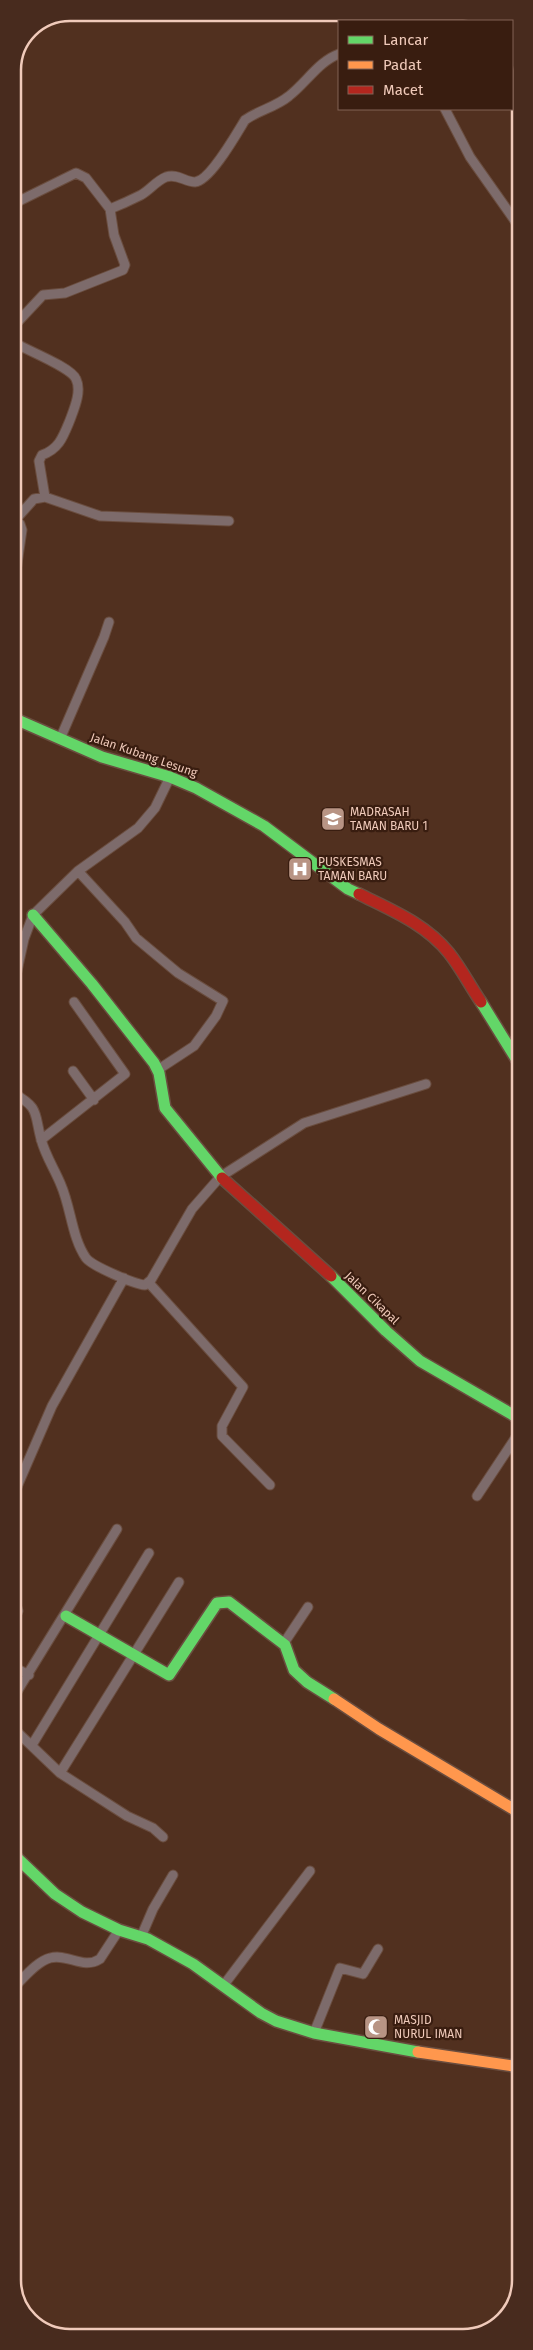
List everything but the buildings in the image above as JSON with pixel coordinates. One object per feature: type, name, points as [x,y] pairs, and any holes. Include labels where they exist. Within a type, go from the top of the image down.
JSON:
[{"type":"street","points":[[110,210],[143,194],[154,184],[169,176],[178,176],[194,182],[202,180],[212,169],[245,120],[252,115],[277,105],[322,64],[338,55]]},
{"type":"street","points":[[446,110],[470,157],[512,217]]},
{"type":"street","points":[[21,200],[76,173],[86,178],[110,210],[114,235],[125,265],[123,270],[65,293],[43,295],[21,318]]},
{"type":"street","points":[[21,346],[70,372],[78,380],[75,408],[61,441],[54,450],[42,455],[39,461],[45,497]]},
{"type":"street","points":[[21,511],[34,499],[45,497],[100,516],[229,521]]},
{"type":"street","points":[[60,739],[100,647],[108,622]]},
{"type":"street","name":"Jalan Kubang Lesung","points":[[21,722],[102,756],[170,777],[196,788],[264,826],[331,877],[369,900],[412,921],[437,940],[461,971],[512,1045]]},
{"type":"street","points":[[21,953],[33,915],[78,871],[138,828],[155,808],[170,777]]},
{"type":"street","points":[[33,915],[98,990],[159,1069],[194,1046],[219,1011],[223,1001],[183,976],[136,938],[125,922],[78,871]]},
{"type":"street","points":[[41,1140],[122,1078],[125,1073],[74,1002]]},
{"type":"street","name":"Jalan Cikapal","points":[[159,1069],[160,1095],[165,1108],[220,1177],[325,1270],[361,1308],[420,1361],[512,1414]]},
{"type":"street","points":[[73,1071],[94,1100]]},
{"type":"street","points":[[149,1283],[192,1209],[220,1177],[304,1123],[426,1084]]},
{"type":"street","points":[[21,1098],[31,1105],[36,1112],[41,1140],[61,1184],[84,1254],[89,1261],[124,1278],[141,1284],[149,1283]]},
{"type":"street","points":[[21,1478],[52,1406],[124,1278]]},
{"type":"street","points":[[149,1283],[243,1387],[222,1426],[222,1436],[270,1485]]},
{"type":"street","points":[[477,1496],[512,1443]]},
{"type":"street","points":[[21,1686],[66,1616],[117,1529]]},
{"type":"street","points":[[32,1745],[149,1552]]},
{"type":"street","points":[[60,1772],[179,1582]]},
{"type":"street","points":[[66,1616],[169,1675],[217,1603],[222,1601],[229,1602],[284,1644],[294,1670],[307,1682],[512,1808]]},
{"type":"street","points":[[284,1644],[308,1607]]},
{"type":"street","points":[[21,1670],[29,1674]]},
{"type":"street","points":[[21,1735],[60,1772],[127,1816],[153,1828],[163,1837]]},
{"type":"street","points":[[21,1862],[55,1894],[91,1918],[141,1937],[194,1964],[261,2013],[276,2021],[314,2034],[382,2047],[512,2067]]},
{"type":"street","points":[[223,1986],[310,1871]]},
{"type":"street","points":[[141,1937],[153,1909],[173,1875]]},
{"type":"street","points":[[21,1981],[48,1958],[57,1957],[88,1964],[96,1962],[119,1930]]},
{"type":"street","points":[[314,2034],[340,1968],[363,1974],[378,1949]]},
{"type":"traffic: fast","points":[[21,722],[102,757],[170,777],[196,788],[264,826],[348,889],[359,894]]},
{"type":"traffic: fast","points":[[33,915],[92,984],[154,1063],[159,1073],[165,1108],[222,1178]]},
{"type":"traffic: fast","points":[[481,1002],[512,1052]]},
{"type":"traffic: fast","points":[[331,1276],[386,1331],[420,1361],[512,1414]]},
{"type":"traffic: fast","points":[[66,1616],[169,1675],[217,1603],[229,1602],[285,1645],[294,1670],[307,1682],[334,1699]]},
{"type":"traffic: fast","points":[[21,1862],[55,1894],[82,1912],[119,1930],[148,1939],[193,1964],[261,2013],[276,2021],[314,2033],[418,2052]]},
{"type":"traffic: slow","points":[[334,1699],[379,1729],[512,1808]]},
{"type":"traffic: slow","points":[[418,2052],[512,2066]]},
{"type":"traffic: jam","points":[[359,894],[395,912],[430,934],[449,953],[481,1002]]},
{"type":"traffic: jam","points":[[222,1178],[331,1276]]},
{"type":"place","name":"MADRASAH TAMAN BARU 1","points":[[333,819]]},
{"type":"place","name":"PUSKESMAS TAMAN BARU","points":[[300,869]]},
{"type":"place","name":"MASJID NURUL IMAN","points":[[376,2027]]}]
